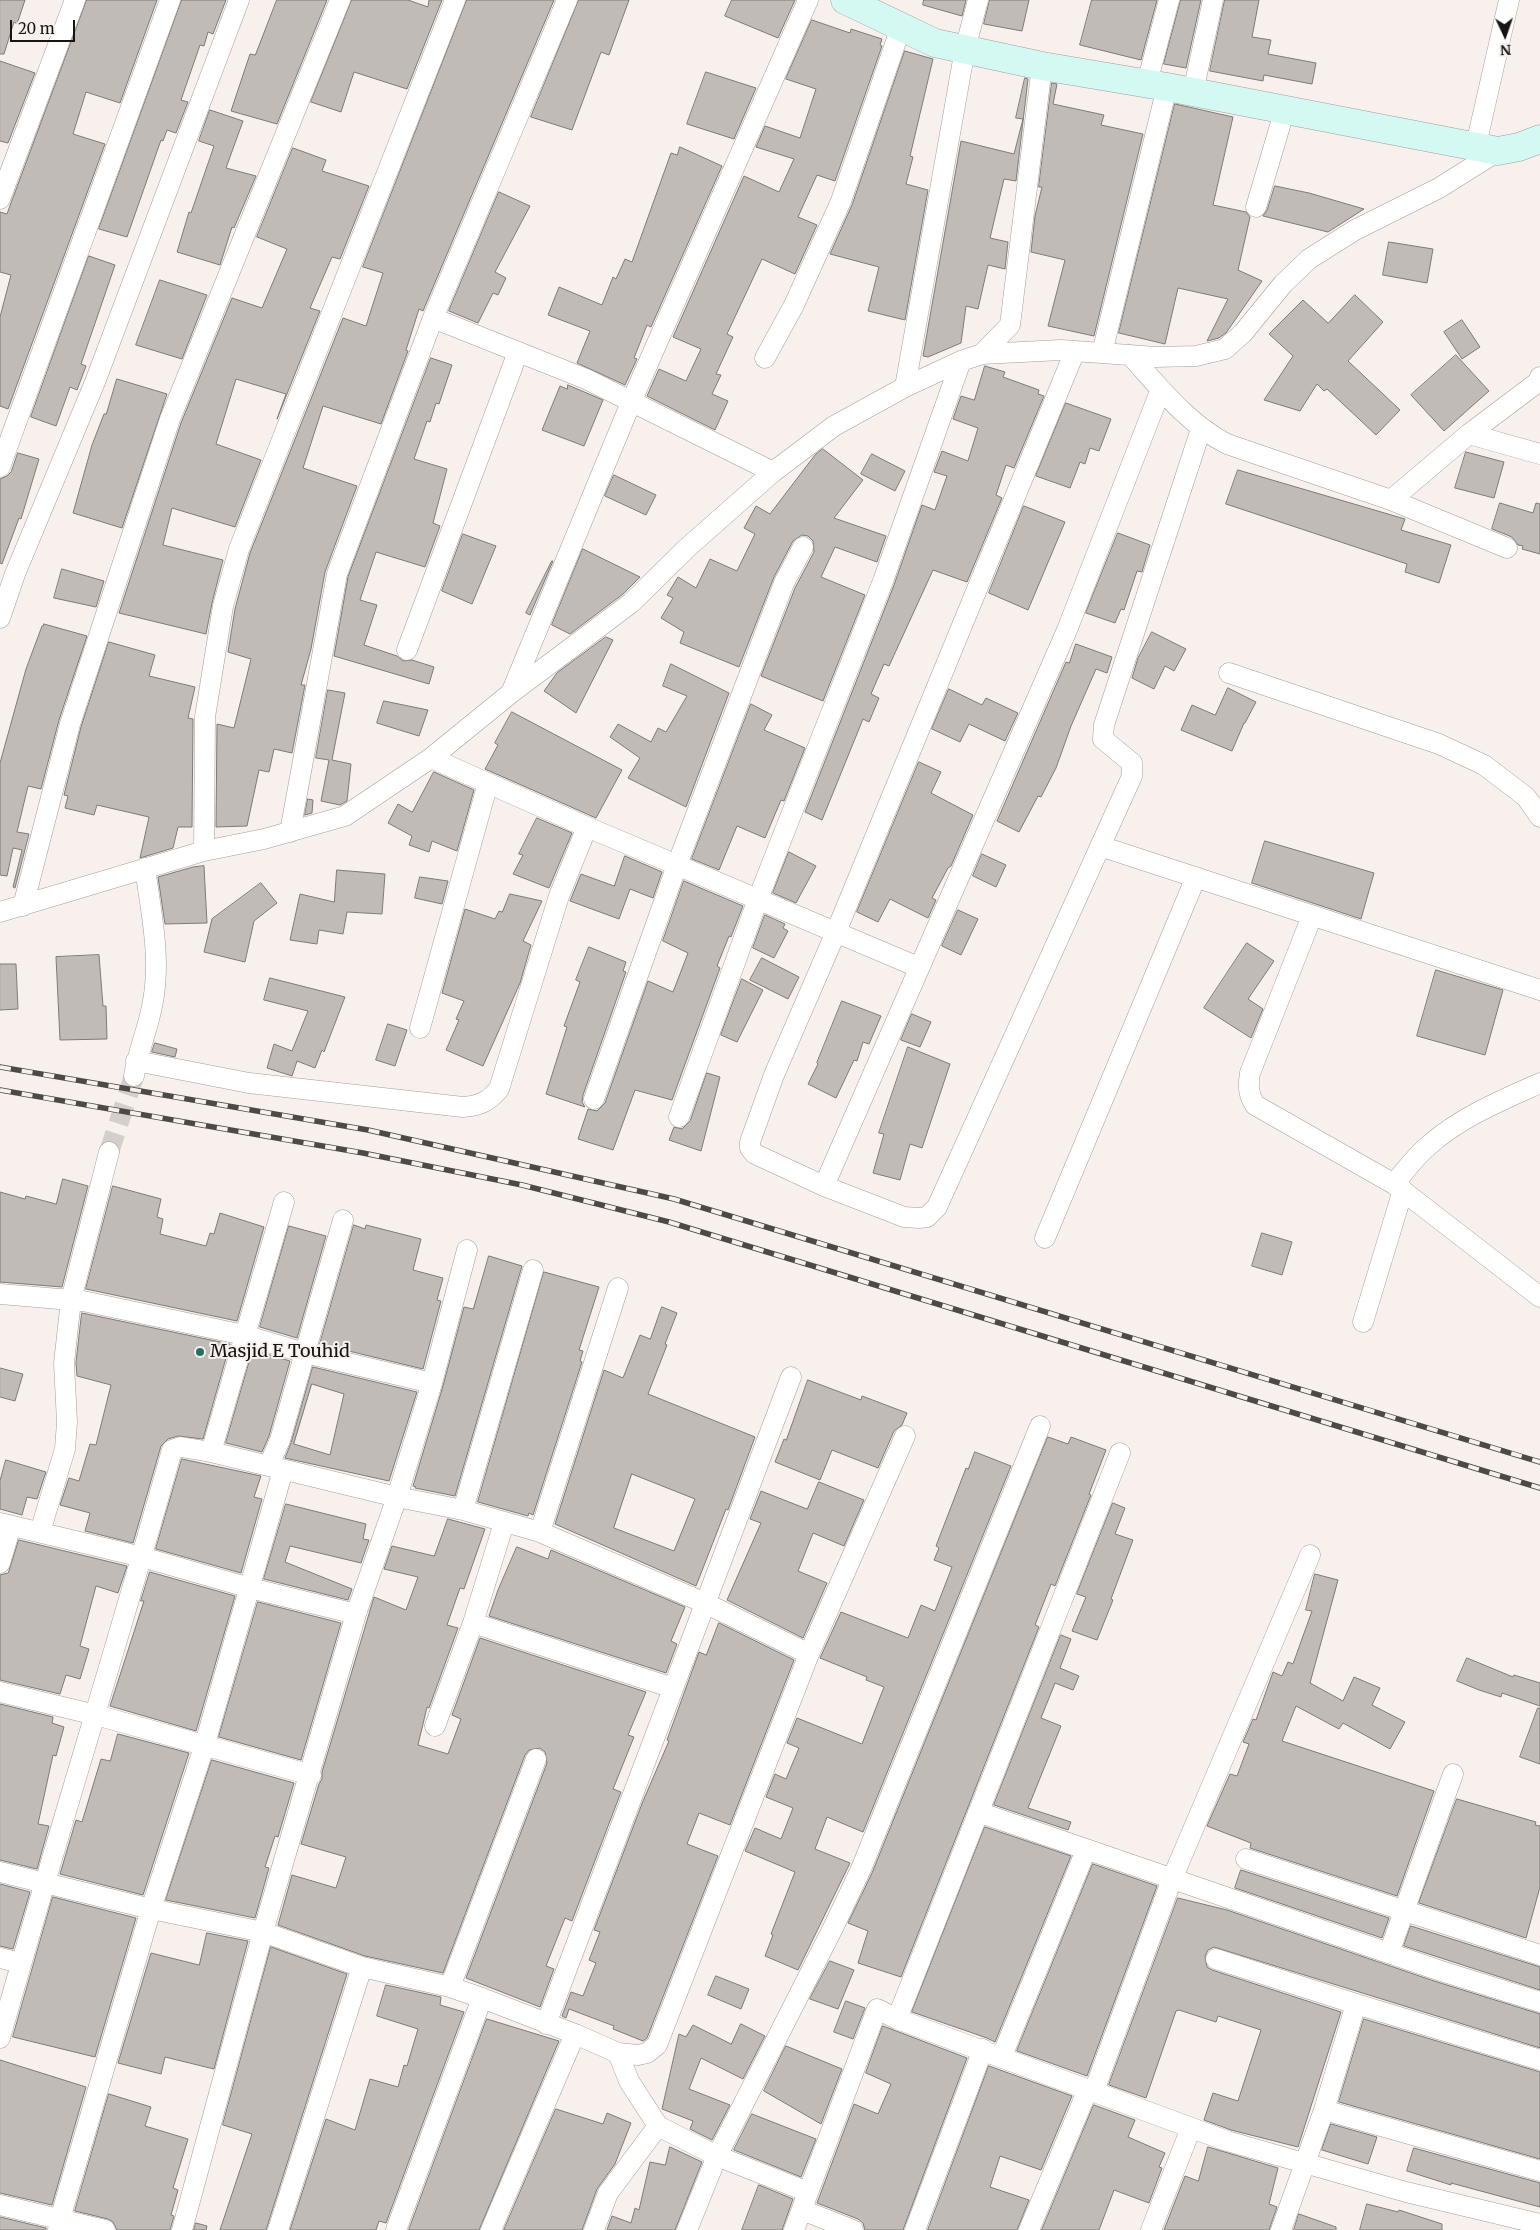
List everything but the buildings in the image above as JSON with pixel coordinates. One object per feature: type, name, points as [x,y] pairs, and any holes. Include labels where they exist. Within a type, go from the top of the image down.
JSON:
[{"type":"street","points":[[0,199],[75,0]]},
{"type":"street","points":[[0,467],[170,0]]},
{"type":"street","points":[[0,618],[15,574],[95,382],[240,0]]},
{"type":"street","points":[[23,906],[70,724],[170,419],[340,0]]},
{"type":"street","points":[[204,851],[204,717],[223,606],[239,550],[455,0]]},
{"type":"street","points":[[290,832],[338,574],[433,318],[568,0]]},
{"type":"street","points":[[511,693],[632,400],[808,0]]},
{"type":"street","points":[[845,0],[935,43],[1042,66],[1169,87],[1487,148],[1519,147],[1540,139]]},
{"type":"street","points":[[906,387],[965,49],[978,0]]},
{"type":"street","points":[[1169,0],[1169,87]]},
{"type":"street","points":[[1102,353],[1169,87],[1213,0]]},
{"type":"street","points":[[0,912],[204,851],[290,832],[345,816],[431,758],[511,693],[631,603],[687,548],[773,472],[834,426],[906,387],[961,361],[982,354],[1061,350],[1156,357],[1196,356],[1224,349],[1243,334],[1283,284],[1308,259],[1354,230],[1439,188],[1487,148],[1509,0]]},
{"type":"street","points":[[765,358],[794,304],[841,202],[901,27]]},
{"type":"street","points":[[982,354],[1010,325],[1042,66]]},
{"type":"street","points":[[1256,207],[1285,109]]},
{"type":"street","points":[[433,318],[586,379],[632,400],[773,472]]},
{"type":"street","points":[[1076,351],[836,932],[774,1075],[750,1142],[750,1148],[755,1154],[824,1186],[904,1217],[919,1218],[927,1216],[937,1208],[1132,776],[1132,763],[1103,738],[1104,725],[1201,429]]},
{"type":"street","points":[[407,650],[518,352]]},
{"type":"street","points":[[1130,355],[1190,420],[1201,429],[1227,444],[1391,500],[1507,548]]},
{"type":"street","points":[[679,1117],[758,899],[883,581],[961,361]]},
{"type":"street","points":[[1391,500],[1469,434],[1538,382],[1540,377]]},
{"type":"street","points":[[824,1186],[918,967],[1067,630],[1161,390]]},
{"type":"street","points":[[1469,434],[1540,454]]},
{"type":"street","points":[[594,1099],[677,865],[784,583],[803,547]]},
{"type":"street","points":[[1229,673],[1439,744],[1484,765],[1526,797],[1540,817]]},
{"type":"street","points":[[431,758],[587,827],[918,967]]},
{"type":"street","points":[[420,1028],[488,783]]},
{"type":"street","points":[[145,868],[155,940],[156,975],[153,1003],[135,1069],[462,1107],[477,1106],[490,1100],[499,1089],[559,896],[587,827]]},
{"type":"street","points":[[1100,846],[1540,990]]},
{"type":"street","points":[[1045,1238],[1196,878]]},
{"type":"street","points":[[1312,916],[1250,1073],[1248,1087],[1250,1097],[1255,1105],[1399,1187],[1540,1297]]},
{"type":"street","points":[[1363,1322],[1399,1187],[1427,1147],[1454,1126],[1483,1109],[1540,1084]]},
{"type":"street","points":[[40,1532],[65,1449],[67,1422],[64,1364],[71,1300],[109,1152]]},
{"type":"street","points":[[211,1452],[284,1202]]},
{"type":"street","points":[[59,2224],[151,1909],[204,1747],[250,1588],[276,1468],[280,1440],[343,1220]]},
{"type":"street","points":[[182,2230],[263,1932],[311,1775],[356,1614],[397,1496],[432,1383],[466,1250]]},
{"type":"street","points":[[463,1510],[533,1270]]},
{"type":"street","points":[[540,1532],[618,1288]]},
{"type":"street","points":[[0,1294],[83,1301],[244,1335],[305,1353],[432,1383]]},
{"type":"street","points":[[546,2024],[791,1377]]},
{"type":"street","points":[[687,2230],[717,2156],[861,1869],[1040,1426]]},
{"type":"street","points":[[0,1872],[151,1909],[263,1932],[362,1967],[450,1988],[482,1998],[618,2053],[638,2055],[647,2053],[657,2045],[809,1654],[905,1436]]},
{"type":"street","points":[[0,2038],[44,1882],[96,1715],[172,1450],[181,1446],[211,1452],[463,1510],[540,1532],[706,1603],[809,1654]]},
{"type":"street","points":[[897,2019],[1120,1453]]},
{"type":"street","points":[[435,1726],[473,1623],[504,1523]]},
{"type":"street","points":[[0,1563],[6,1524],[142,1557],[250,1588],[356,1614]]},
{"type":"street","points":[[1029,2230],[1091,2090],[1172,1879],[1310,1555]]},
{"type":"street","points":[[473,1623],[673,1688]]},
{"type":"street","points":[[0,1692],[96,1715],[204,1747],[311,1775]]},
{"type":"street","points":[[450,1988],[536,1759]]},
{"type":"street","points":[[1389,1953],[1453,1774]]},
{"type":"street","points":[[978,1812],[1389,1953],[1540,2002]]},
{"type":"street","points":[[1002,2056],[1086,1850]]},
{"type":"street","points":[[1246,1859],[1540,1955]]},
{"type":"street","points":[[0,1958],[21,1963]]},
{"type":"street","points":[[1216,1959],[1540,2060]]},
{"type":"street","points":[[278,2230],[362,1967]]},
{"type":"street","points":[[396,2230],[482,1998]]},
{"type":"street","points":[[1281,2230],[1324,2110],[1356,2004]]},
{"type":"street","points":[[794,2230],[877,2009],[897,2019],[1002,2056],[1227,2141],[1406,2192],[1540,2224]]},
{"type":"street","points":[[491,2230],[575,2034]]},
{"type":"street","points":[[915,2230],[983,2049]]},
{"type":"street","points":[[618,2053],[629,2081],[658,2126],[805,2201],[852,2230]]},
{"type":"street","points":[[1324,2110],[1540,2171]]},
{"type":"street","points":[[594,2230],[608,2193],[658,2126]]},
{"type":"street","points":[[1151,2230],[1191,2128]]},
{"type":"street","points":[[0,2205],[59,2224],[105,2230]]},
{"type":"tunnel","points":[[109,1152],[134,1076]]},
{"type":"railway","points":[[0,1067],[368,1130],[674,1199],[1540,1462]]},
{"type":"railway","points":[[0,1090],[363,1153],[522,1185],[669,1222],[1540,1488]]},
{"type":"place","name":"Masjid E Touhid","points":[[200,1352]]}]
